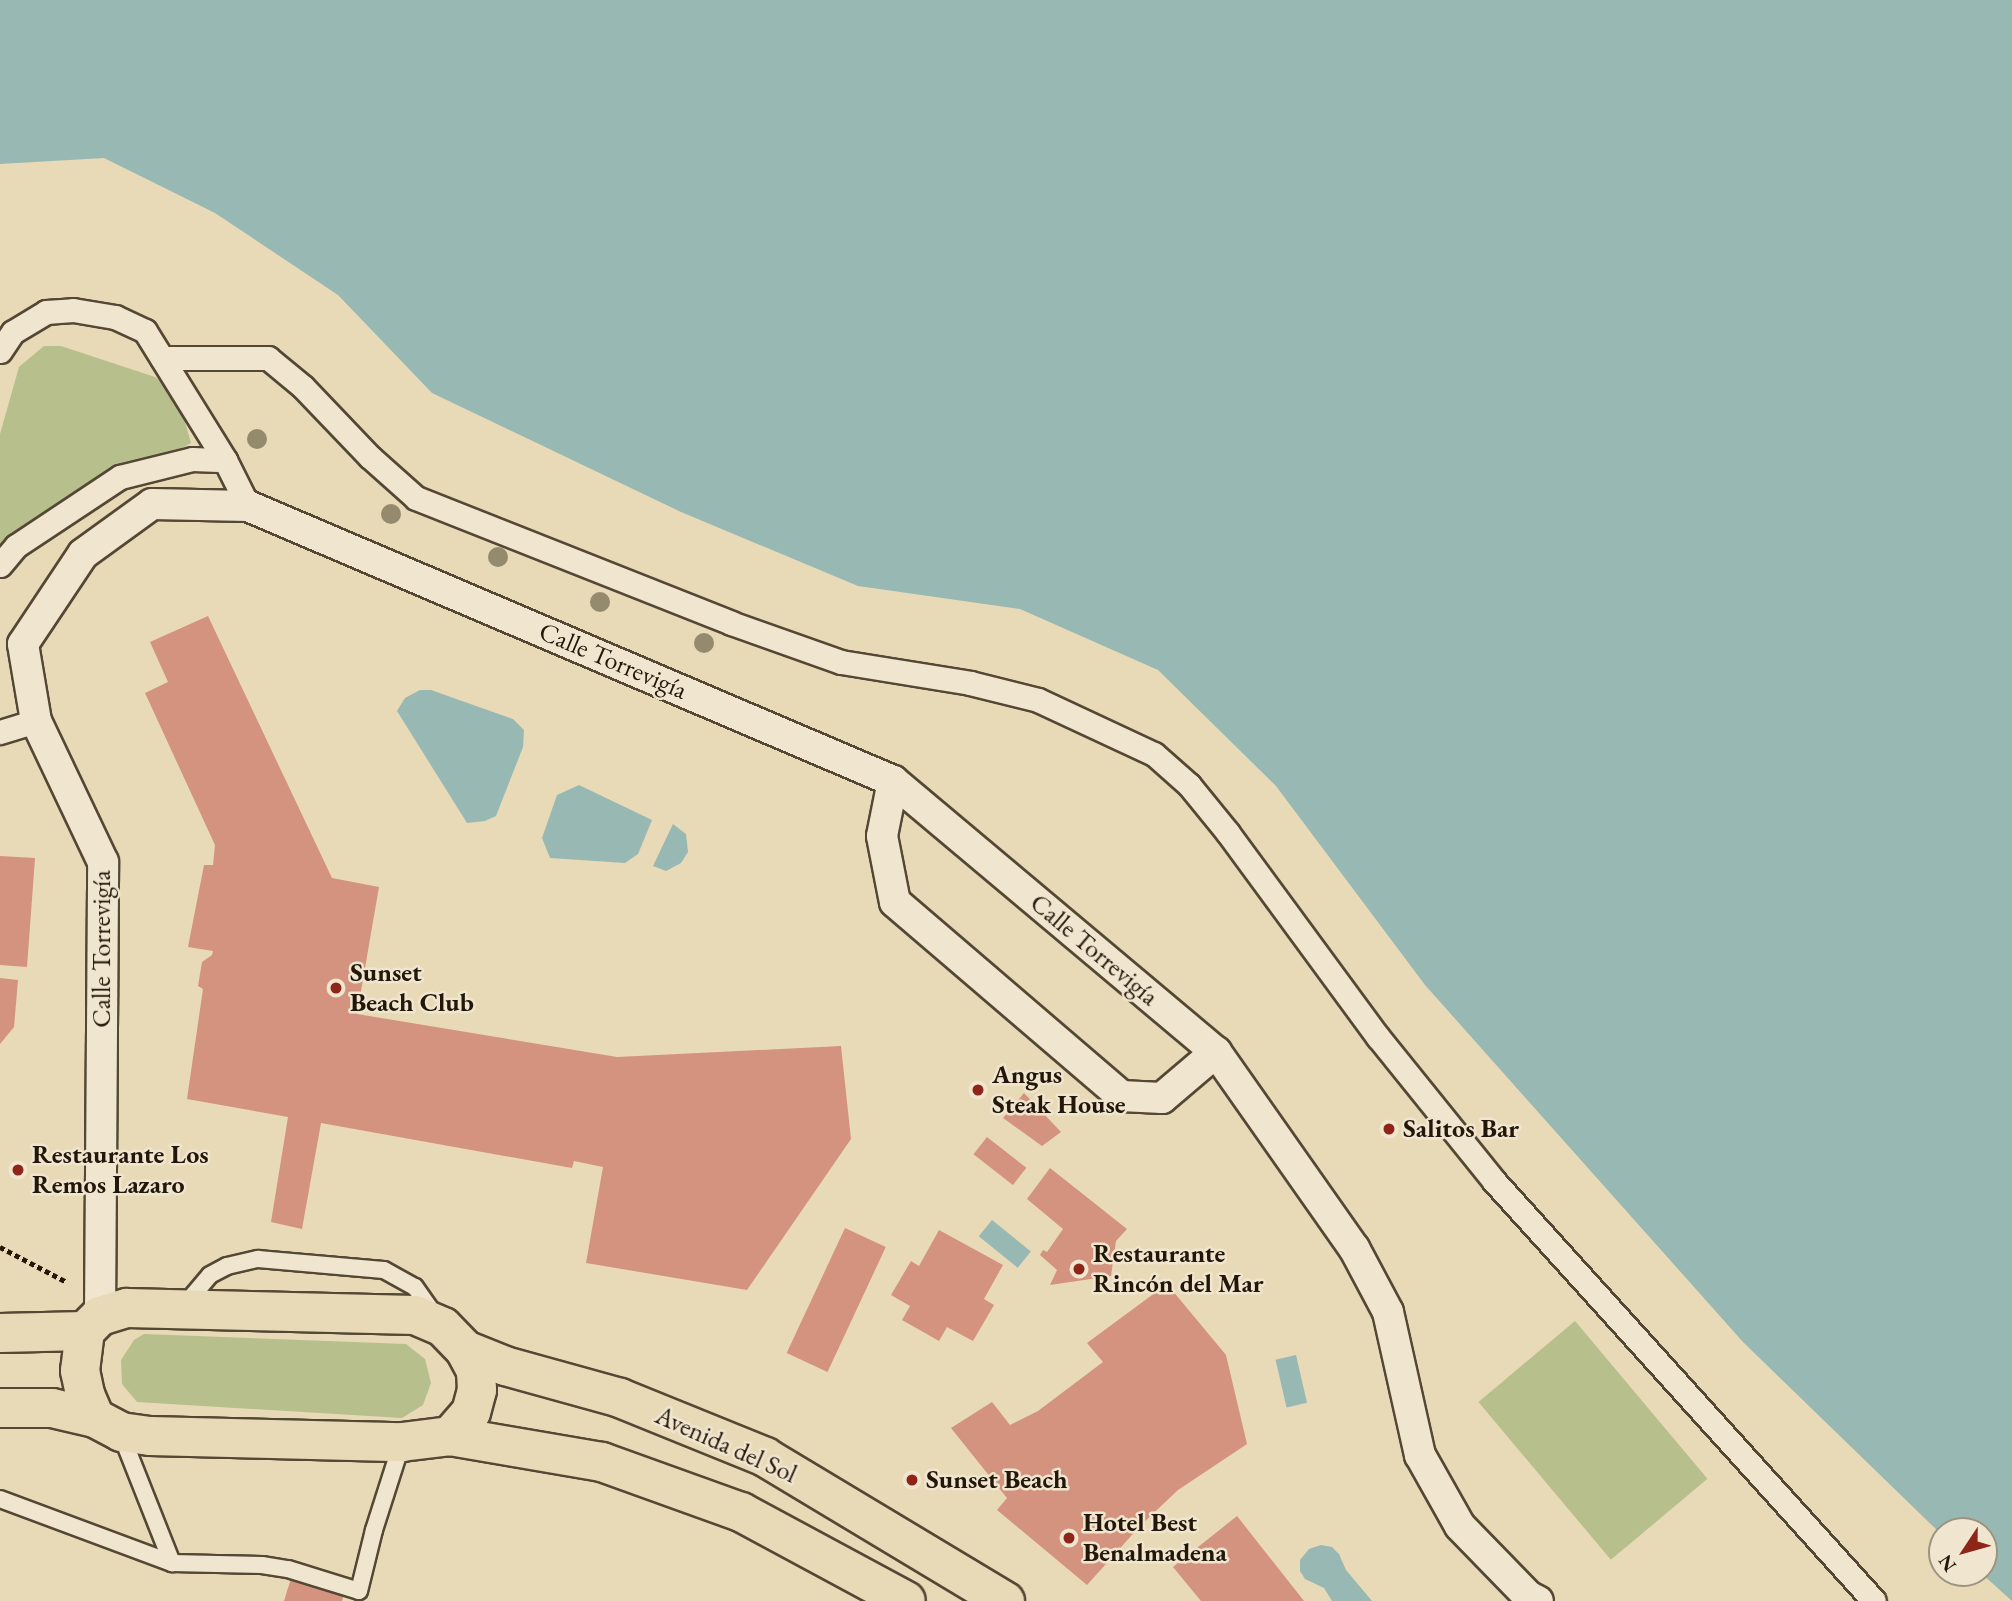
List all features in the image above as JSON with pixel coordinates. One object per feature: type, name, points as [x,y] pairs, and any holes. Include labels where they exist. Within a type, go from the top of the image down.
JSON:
[{"type":"main road","name":"Avenida del Sol","points":[[93,1323],[127,1308],[415,1315],[505,1366],[620,1398],[765,1457],[1005,1601]]},
{"type":"main road","points":[[0,1333],[93,1323],[80,1371],[85,1394],[108,1425]]},
{"type":"main road","points":[[450,1436],[471,1412],[477,1390],[475,1371],[454,1338]]},
{"type":"main road","points":[[0,1408],[52,1408],[108,1425],[402,1442],[450,1436],[741,1512],[905,1600]]},
{"type":"street","points":[[0,351],[13,332],[46,313],[73,310],[115,317],[145,331],[225,460],[248,506]]},
{"type":"street","points":[[162,358],[268,358],[303,387],[416,498],[731,623],[841,662],[970,683],[1038,700],[1154,754],[1189,785],[1228,833],[1378,1037],[1494,1181],[1874,1601]]},
{"type":"street","points":[[0,565],[16,546],[120,477],[192,459],[225,460]]},
{"type":"street","name":"Calle Torrevigía","points":[[93,1323],[103,862],[36,720],[23,644],[83,554],[152,503],[248,506],[892,780],[1216,1052],[1354,1248],[1388,1312],[1420,1455],[1460,1526],[1528,1595],[1538,1601]]},
{"type":"street","points":[[0,732],[36,720]]},
{"type":"street","points":[[892,780],[882,836],[895,902],[1121,1096],[1162,1098],[1216,1052]]},
{"type":"lane","points":[[182,1309],[210,1275],[226,1266],[258,1259],[384,1270],[415,1287],[454,1338]]},
{"type":"lane","points":[[108,1425],[172,1563]]},
{"type":"lane","points":[[0,1499],[172,1563],[262,1565],[288,1569],[359,1591],[374,1530],[402,1442]]},
{"type":"path","points":[[0,1247],[43,1269]]},
{"type":"green space","points":[[44,346],[61,346],[155,377],[177,395],[191,443],[0,548],[0,434],[19,367]]},
{"type":"green space","points":[[1575,1321],[1707,1479],[1611,1560],[1478,1402]]},
{"type":"green space","points":[[144,1334],[406,1344],[425,1359],[431,1383],[423,1405],[402,1418],[137,1402],[122,1384],[121,1360],[134,1340]]},
{"type":"water","points":[[0,0],[2012,0],[2012,1601],[1996,1587],[1998,1517],[1928,1517],[1928,1521],[1743,1342],[1425,985],[1276,786],[1158,670],[1020,609],[858,586],[681,512],[432,393],[338,295],[215,213],[104,158],[0,164]]},
{"type":"water","points":[[420,690],[431,690],[513,719],[524,730],[523,747],[496,816],[485,821],[467,823],[397,711],[405,698]]},
{"type":"water","points":[[579,785],[652,820],[638,854],[625,863],[550,858],[542,838],[557,795]]},
{"type":"water","points":[[673,824],[686,834],[688,852],[681,863],[666,871],[653,866]]},
{"type":"water","points":[[992,1220],[1031,1251],[1018,1268],[979,1236]]},
{"type":"water","points":[[1296,1355],[1307,1403],[1287,1407],[1276,1360]]},
{"type":"water","points":[[1321,1545],[1332,1547],[1339,1554],[1346,1570],[1372,1601],[1332,1601],[1324,1588],[1305,1579],[1300,1571],[1300,1560],[1309,1549]]},
{"type":"building","points":[[208,616],[332,878],[379,887],[357,1014],[617,1057],[841,1046],[851,1139],[747,1290],[586,1263],[603,1167],[574,1161],[572,1168],[321,1123],[302,1229],[271,1222],[288,1117],[187,1099],[203,989],[198,986],[202,962],[212,955],[213,951],[188,947],[204,865],[213,865],[215,845],[145,693],[168,682],[150,642]]},
{"type":"building","points":[[0,856],[35,858],[27,967],[0,965]]},
{"type":"building","points":[[0,978],[18,980],[14,1027],[0,1044]]},
{"type":"building","points":[[1024,1093],[1061,1132],[1042,1146],[1003,1118]]},
{"type":"building","points":[[987,1137],[1026,1168],[1013,1185],[973,1154]]},
{"type":"building","points":[[1050,1168],[1127,1229],[1116,1241],[1111,1276],[1050,1285],[1057,1270],[1040,1255],[1043,1250],[1047,1252],[1063,1229],[1027,1199]]},
{"type":"building","points":[[845,1228],[886,1247],[827,1372],[787,1353]]},
{"type":"building","points":[[939,1230],[1003,1265],[984,1299],[994,1305],[973,1341],[947,1327],[939,1341],[902,1320],[910,1306],[891,1295],[911,1261],[919,1266]]},
{"type":"building","points":[[1167,1284],[1226,1355],[1247,1444],[1178,1490],[1140,1526],[1087,1585],[997,1510],[1007,1498],[951,1428],[992,1402],[1010,1425],[1038,1411],[1103,1362],[1087,1343]]},
{"type":"building","points":[[1237,1516],[1304,1601],[1201,1601],[1173,1567]]},
{"type":"building","points":[[292,1575],[345,1591],[342,1601],[284,1601]]},
{"type":"place","name":"Sunset Beach Club","points":[[336,988]]},
{"type":"place","name":"Angus Steak House","points":[[978,1090]]},
{"type":"place","name":"Salitos Bar","points":[[1389,1129]]},
{"type":"place","name":"Restaurante Los Remos Lazaro","points":[[18,1170]]},
{"type":"place","name":"Restaurante Rincón del Mar","points":[[1079,1269]]},
{"type":"place","name":"Sunset Beach","points":[[912,1480]]},
{"type":"place","name":"Hotel Best Benalmadena","points":[[1069,1538]]}]
